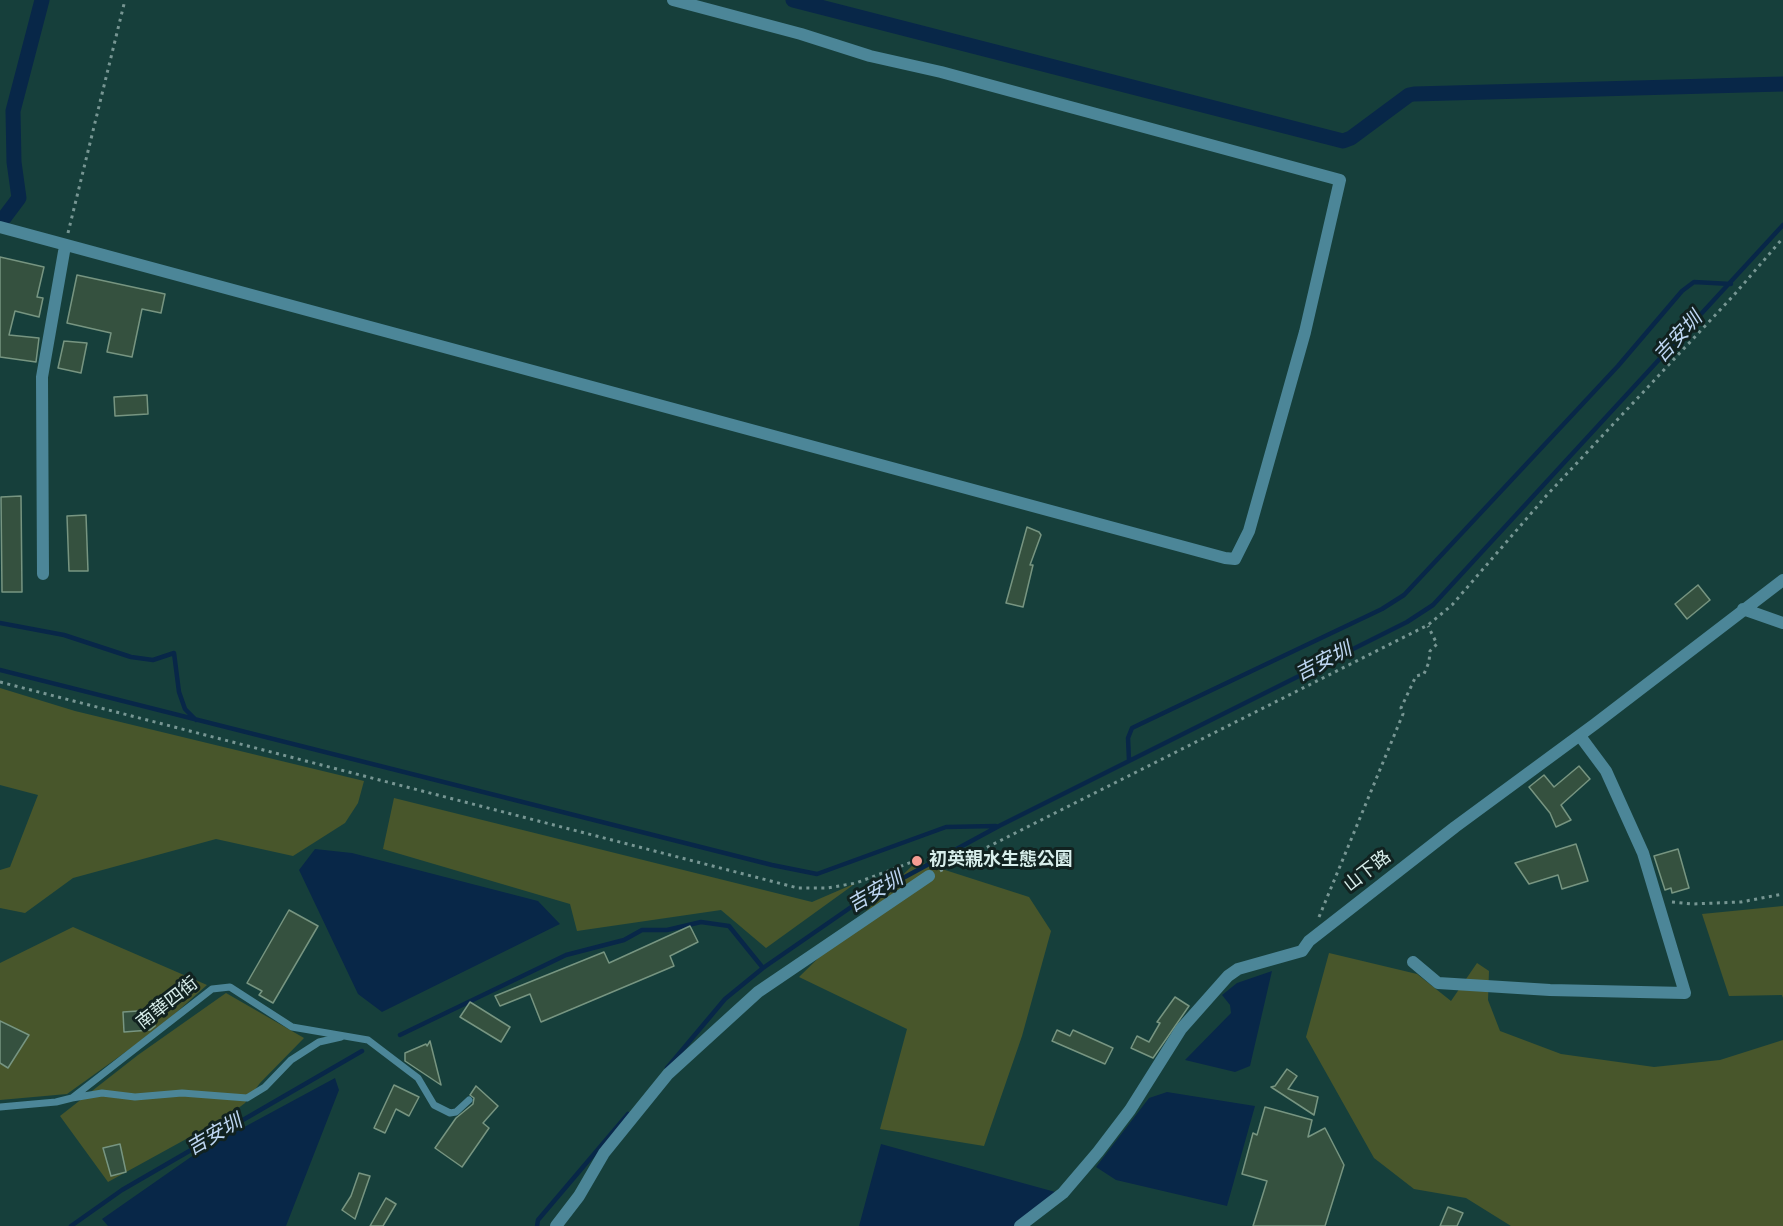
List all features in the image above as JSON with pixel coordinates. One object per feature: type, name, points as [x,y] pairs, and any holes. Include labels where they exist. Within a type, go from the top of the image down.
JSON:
[{"type":"street","points":[[0,227],[1202,552],[1235,558],[1250,531],[1302,343],[1340,180],[941,72],[861,54],[801,34],[673,0]]},
{"type":"street","points":[[43,574],[42,377],[65,246]]},
{"type":"street","name":"山下路","points":[[1020,1226],[1063,1193],[1098,1152],[1130,1110],[1181,1029],[1228,976],[1238,969],[1302,951],[1309,941],[1455,827],[1580,736],[1783,580]]},
{"type":"street","points":[[1743,609],[1783,623]]},
{"type":"street","points":[[1413,962],[1438,983],[1550,990],[1685,993],[1655,901],[1643,853],[1606,771],[1580,736]]},
{"type":"street","points":[[556,1226],[579,1197],[604,1153],[668,1074],[758,992],[929,876]]},
{"type":"lane","name":"南華四街","points":[[0,1107],[56,1102],[72,1098],[212,989],[230,987],[292,1027],[368,1041],[418,1078],[434,1105],[450,1113],[456,1112],[469,1100]]},
{"type":"lane","points":[[72,1098],[102,1094],[135,1097],[182,1094],[248,1098],[265,1087],[291,1060],[319,1042],[337,1037],[356,1037]]},
{"type":"path","points":[[65,246],[125,0]]},
{"type":"path","points":[[929,876],[1428,625],[1452,605],[1547,495],[1734,295],[1783,238]]},
{"type":"path","points":[[1318,919],[1403,714],[1401,708],[1416,676],[1424,674],[1429,662],[1430,651],[1437,644],[1428,625]]},
{"type":"path","points":[[0,682],[798,888],[827,888],[856,883],[920,859]]},
{"type":"path","points":[[1655,901],[1692,904],[1742,902],[1783,894]]},
{"type":"green space","points":[[0,688],[75,711],[364,781],[358,803],[345,823],[293,856],[216,839],[73,878],[25,913],[0,908],[0,870],[10,867],[38,795],[0,785]]},
{"type":"green space","points":[[394,798],[812,902],[856,883],[766,948],[721,910],[577,931],[570,904],[383,849]]},
{"type":"green space","points":[[917,861],[1029,897],[1051,931],[1022,1036],[984,1146],[880,1129],[907,1029],[799,977]]},
{"type":"green space","points":[[1783,906],[1783,998],[1782,995],[1729,996],[1702,914]]},
{"type":"green space","points":[[73,927],[207,985],[159,1028],[67,1094],[0,1100],[0,963]]},
{"type":"green space","points":[[1329,953],[1417,974],[1451,1001],[1477,963],[1489,971],[1488,1000],[1500,1031],[1561,1054],[1654,1067],[1720,1060],[1783,1040],[1783,1226],[1511,1226],[1466,1198],[1414,1189],[1374,1158],[1306,1037]]},
{"type":"green space","points":[[226,993],[304,1038],[260,1083],[245,1103],[228,1116],[108,1182],[60,1116],[138,1055]]},
{"type":"water","points":[[315,849],[352,853],[538,901],[560,924],[382,1012],[358,994],[299,870]]},
{"type":"water","points":[[1272,971],[1250,1066],[1235,1072],[1185,1060],[1231,1013],[1230,1005],[1222,995],[1237,983]]},
{"type":"water","points":[[335,1078],[339,1090],[286,1226],[108,1226],[102,1219],[198,1152]]},
{"type":"water","points":[[1167,1092],[1255,1106],[1227,1206],[1116,1180],[1096,1167],[1149,1098]]},
{"type":"water","points":[[881,1144],[1059,1193],[1015,1226],[859,1226]]},
{"type":"building","points":[[0,257],[44,267],[37,297],[43,298],[39,317],[15,311],[9,335],[39,338],[36,362],[0,357]]},
{"type":"building","points":[[77,275],[165,294],[161,313],[142,309],[132,357],[107,352],[111,333],[67,323]]},
{"type":"building","points":[[64,341],[87,343],[81,373],[58,368]]},
{"type":"building","points":[[147,395],[148,414],[115,416],[114,397]]},
{"type":"building","points":[[21,496],[22,592],[2,592],[1,497]]},
{"type":"building","points":[[86,515],[88,571],[69,571],[67,516]]},
{"type":"building","points":[[1027,527],[1041,535],[1030,565],[1033,565],[1023,607],[1006,603]]},
{"type":"building","points":[[1698,585],[1710,600],[1687,619],[1675,604]]},
{"type":"building","points":[[1579,766],[1590,779],[1561,805],[1571,820],[1556,827],[1550,813],[1529,787],[1544,775],[1554,787]]},
{"type":"building","points":[[1576,844],[1588,881],[1562,889],[1558,875],[1529,884],[1515,863]]},
{"type":"building","points":[[1678,849],[1689,888],[1672,893],[1671,888],[1665,890],[1654,856]]},
{"type":"building","points":[[289,910],[318,926],[273,1003],[259,995],[262,991],[247,983]]},
{"type":"building","points":[[690,926],[698,942],[670,956],[674,966],[541,1022],[530,994],[500,1006],[495,996],[604,952],[609,963]]},
{"type":"building","points":[[1175,997],[1189,1006],[1153,1058],[1131,1048],[1137,1036],[1149,1042],[1160,1023],[1157,1022]]},
{"type":"building","points":[[470,1002],[510,1027],[501,1042],[460,1017]]},
{"type":"building","points":[[154,1010],[155,1026],[150,1030],[124,1032],[123,1012]]},
{"type":"building","points":[[0,1021],[29,1035],[8,1068],[0,1063]]},
{"type":"building","points":[[1057,1030],[1070,1036],[1073,1030],[1113,1048],[1105,1064],[1052,1041]]},
{"type":"building","points":[[430,1041],[441,1085],[405,1061],[405,1053],[426,1044],[427,1046]]},
{"type":"building","points":[[1287,1069],[1297,1076],[1288,1089],[1318,1097],[1314,1115],[1271,1087],[1275,1086]]},
{"type":"building","points":[[394,1085],[419,1097],[409,1116],[396,1109],[385,1133],[374,1128]]},
{"type":"building","points":[[476,1086],[498,1106],[483,1123],[489,1128],[462,1167],[435,1148],[456,1118],[473,1104],[474,1098],[470,1095]]},
{"type":"building","points":[[1265,1107],[1312,1120],[1308,1137],[1325,1128],[1344,1165],[1325,1226],[1253,1226],[1267,1181],[1242,1174],[1253,1133],[1257,1135]]},
{"type":"building","points":[[120,1144],[126,1172],[111,1176],[103,1148]]},
{"type":"building","points":[[359,1173],[370,1176],[355,1219],[342,1210],[351,1196]]},
{"type":"building","points":[[386,1198],[396,1204],[383,1226],[370,1226]]},
{"type":"building","points":[[1448,1207],[1463,1213],[1457,1226],[1440,1226]]},
{"type":"waterway","points":[[4,218],[19,198],[14,162],[13,111],[42,0]]},
{"type":"waterway","points":[[793,0],[1343,141],[1351,138],[1409,95],[1414,94],[1783,84]]},
{"type":"waterway","name":"吉安圳","points":[[667,1068],[725,999],[763,968],[857,903],[999,826],[1407,622],[1433,605],[1783,225]]},
{"type":"waterway","points":[[1129,760],[1128,738],[1132,728],[1382,609],[1404,595],[1618,366],[1682,291],[1694,282],[1731,284]]},
{"type":"waterway","points":[[0,623],[64,635],[131,657],[153,660],[174,653],[179,692],[185,709],[196,720]]},
{"type":"waterway","points":[[0,670],[772,865],[817,874],[946,827],[996,826]]},
{"type":"waterway","name":"吉安圳","points":[[400,1035],[566,955],[624,940],[642,930],[667,930],[701,922],[729,926],[763,968]]},
{"type":"waterway","name":"吉安圳","points":[[71,1226],[122,1190],[362,1051]]},
{"type":"waterway","name":"吉安圳","points":[[537,1226],[538,1220],[628,1114]]},
{"type":"place","name":"初英親水生態公園","points":[[917,861]]}]
